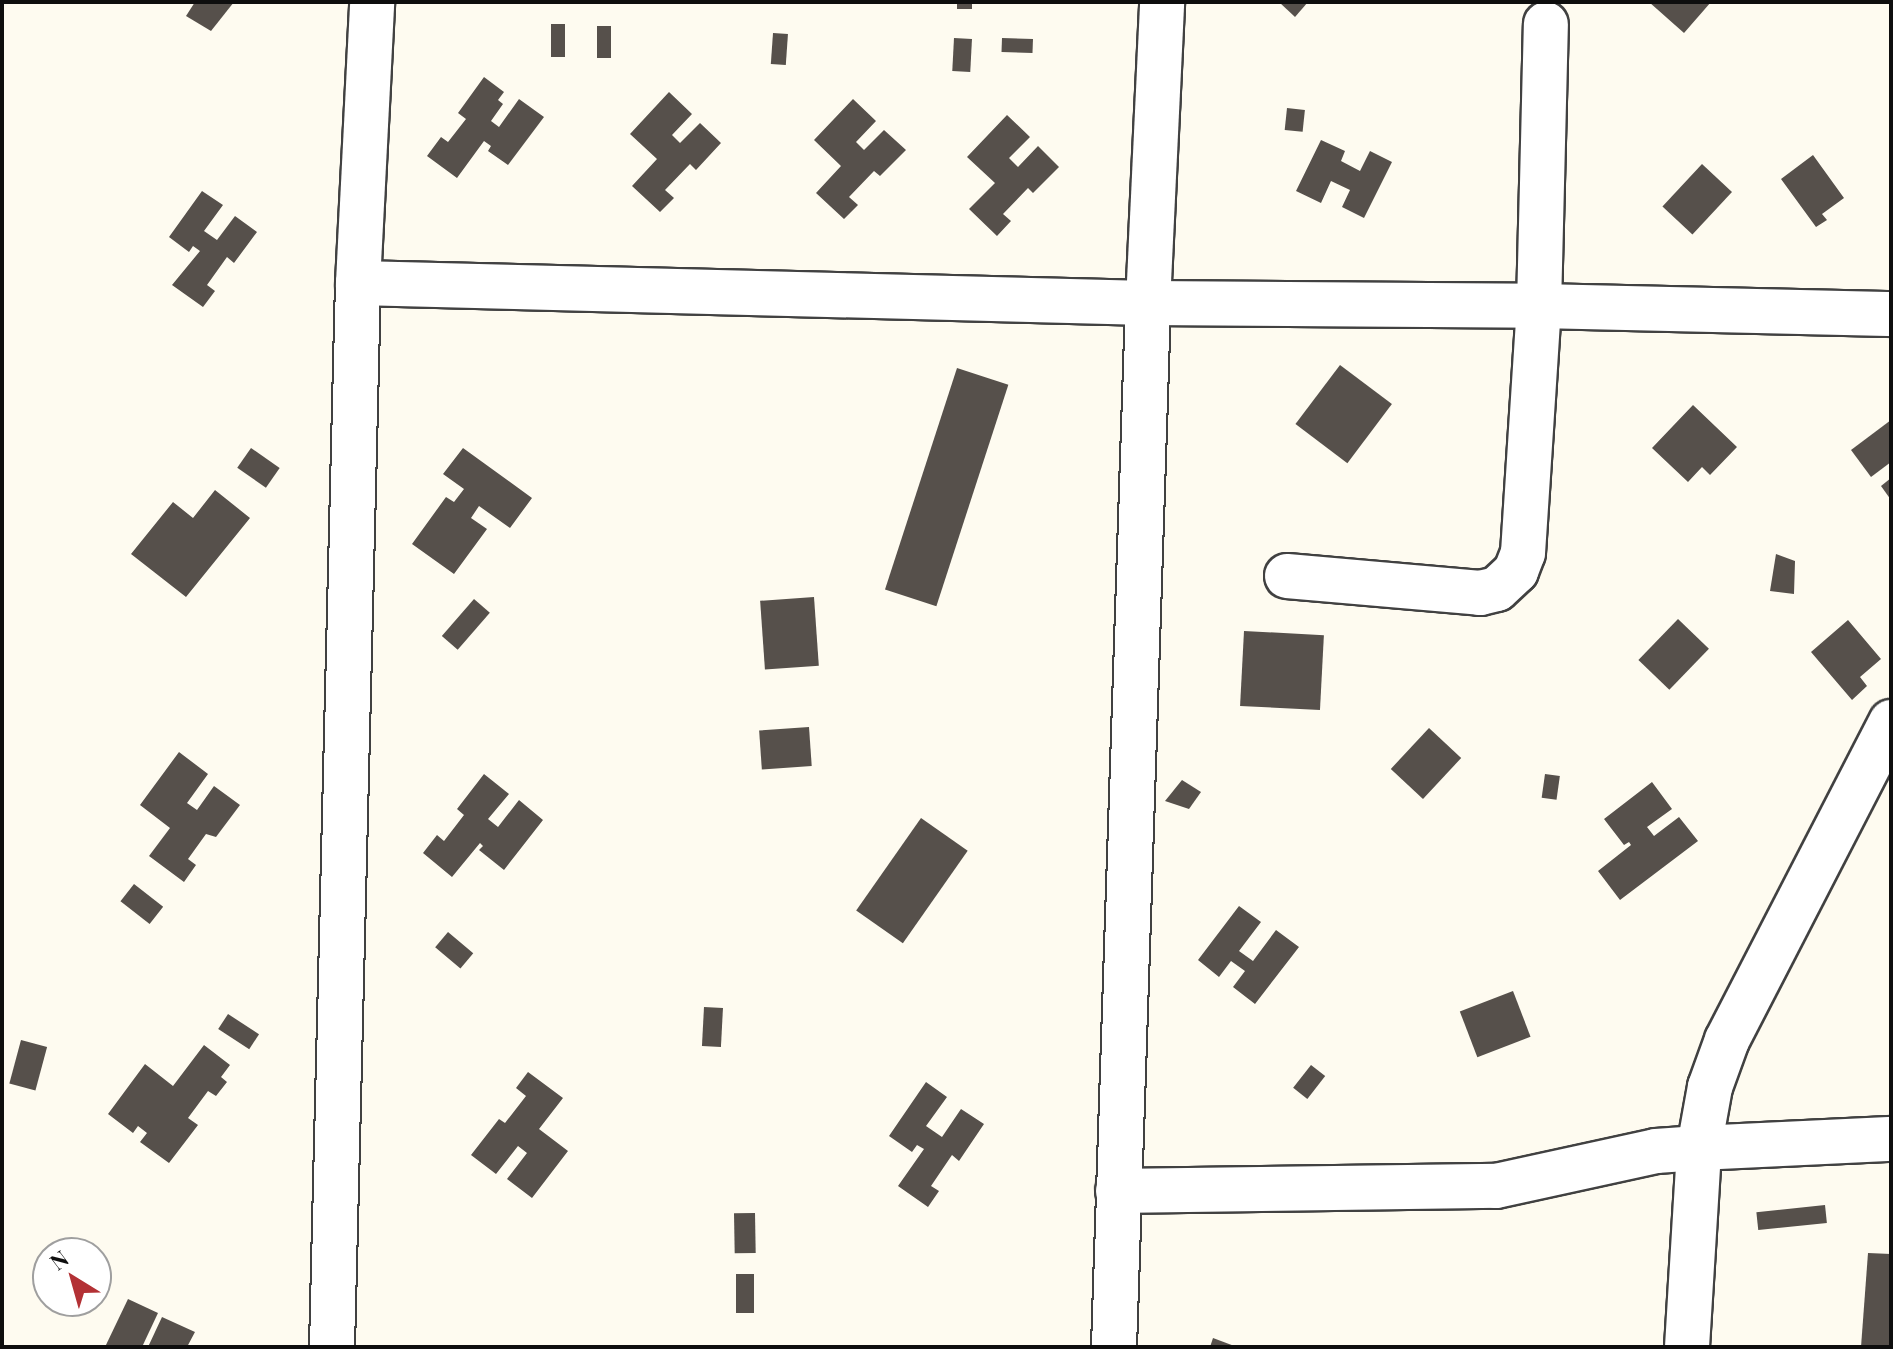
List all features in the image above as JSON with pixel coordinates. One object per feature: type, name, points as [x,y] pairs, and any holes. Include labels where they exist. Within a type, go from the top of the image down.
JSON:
[{"type":"street","points":[[332,1347],[358,283],[372,2]]},
{"type":"street","points":[[1114,1347],[1148,303],[1162,2]]},
{"type":"street","points":[[1287,576],[1480,593],[1508,582],[1523,553],[1539,306],[1546,24]]},
{"type":"street","points":[[358,283],[1148,303],[1539,306],[1891,314]]},
{"type":"street","points":[[1687,1347],[1699,1148],[1710,1087],[1727,1040],[1891,722]]},
{"type":"street","points":[[1118,1191],[1496,1186],[1656,1151],[1891,1139]]},
{"type":"building","points":[[195,2],[234,2],[211,31],[186,16]]},
{"type":"building","points":[[957,2],[972,2],[972,9],[957,9]]},
{"type":"building","points":[[1279,2],[1308,2],[1295,17]]},
{"type":"building","points":[[1649,2],[1711,2],[1684,33]]},
{"type":"building","points":[[551,24],[565,24],[565,57],[551,57]]},
{"type":"building","points":[[597,26],[611,26],[611,58],[597,58]]},
{"type":"building","points":[[773,33],[788,34],[786,65],[771,64]]},
{"type":"building","points":[[954,38],[972,39],[970,72],[952,71]]},
{"type":"building","points":[[1002,38],[1033,39],[1032,53],[1002,52]]},
{"type":"building","points":[[484,77],[504,92],[498,100],[503,104],[491,121],[499,127],[519,99],[544,117],[508,165],[488,151],[491,146],[484,141],[457,178],[427,156],[441,137],[448,142],[466,119],[458,113]]},
{"type":"building","points":[[669,92],[692,114],[672,135],[680,143],[700,123],[721,143],[696,170],[690,164],[665,190],[674,198],[660,212],[632,186],[657,159],[630,134]]},
{"type":"building","points":[[853,99],[876,121],[856,142],[864,150],[884,130],[906,150],[880,176],[874,171],[849,197],[858,205],[844,219],[816,193],[841,166],[814,140]]},
{"type":"building","points":[[1287,108],[1305,110],[1303,132],[1285,130]]},
{"type":"building","points":[[1007,115],[1030,137],[1009,158],[1018,167],[1038,146],[1059,167],[1033,193],[1028,188],[1003,214],[1011,221],[997,236],[969,209],[995,183],[967,157]]},
{"type":"building","points":[[1321,140],[1345,151],[1341,161],[1360,171],[1370,151],[1392,162],[1364,218],[1342,207],[1350,190],[1331,181],[1321,203],[1296,191]]},
{"type":"building","points":[[1813,155],[1844,198],[1822,214],[1827,220],[1816,227],[1781,179]]},
{"type":"building","points":[[1702,164],[1732,192],[1692,234],[1662,206]]},
{"type":"building","points":[[202,191],[223,205],[204,231],[217,240],[235,216],[257,232],[234,263],[227,257],[207,285],[215,291],[203,307],[172,285],[200,251],[193,246],[189,252],[169,237]]},
{"type":"building","points":[[1340,365],[1392,404],[1347,463],[1295,424]]},
{"type":"building","points":[[957,368],[1008,385],[936,606],[885,590]]},
{"type":"building","points":[[1693,405],[1737,447],[1710,475],[1702,467],[1688,482],[1652,448]]},
{"type":"building","points":[[1891,420],[1891,462],[1871,477],[1851,450]]},
{"type":"building","points":[[251,448],[280,468],[266,488],[237,468]]},
{"type":"building","points":[[463,448],[532,498],[510,528],[479,506],[471,518],[487,529],[454,574],[412,544],[446,497],[454,502],[464,489],[443,474]]},
{"type":"building","points":[[1891,478],[1891,500],[1881,486]]},
{"type":"building","points":[[215,490],[250,518],[186,597],[131,554],[173,502],[193,518]]},
{"type":"building","points":[[1776,554],[1795,561],[1794,594],[1770,591]]},
{"type":"building","points":[[814,597],[819,666],[765,670],[760,601]]},
{"type":"building","points":[[474,599],[490,613],[458,650],[442,636]]},
{"type":"building","points":[[1678,619],[1709,649],[1669,690],[1638,660]]},
{"type":"building","points":[[1848,620],[1881,659],[1860,677],[1867,686],[1852,700],[1811,652]]},
{"type":"building","points":[[1244,631],[1324,635],[1320,710],[1240,706]]},
{"type":"building","points":[[809,727],[812,766],[762,769],[759,730]]},
{"type":"building","points":[[1429,728],[1461,758],[1423,799],[1391,769]]},
{"type":"building","points":[[179,752],[208,774],[187,803],[197,810],[214,786],[240,805],[216,837],[206,834],[188,859],[196,865],[184,882],[149,856],[170,828],[140,805]]},
{"type":"building","points":[[484,774],[509,794],[488,819],[498,827],[519,800],[543,820],[504,870],[479,850],[483,846],[480,843],[452,877],[423,853],[437,835],[444,841],[464,815],[457,809]]},
{"type":"building","points":[[1545,774],[1560,776],[1557,800],[1542,798]]},
{"type":"building","points":[[1182,780],[1201,792],[1189,809],[1165,801]]},
{"type":"building","points":[[1652,782],[1672,809],[1647,827],[1654,836],[1679,817],[1698,841],[1620,900],[1598,871],[1631,845],[1629,842],[1624,845],[1604,819]]},
{"type":"building","points":[[921,818],[968,851],[903,943],[856,911]]},
{"type":"building","points":[[134,884],[163,907],[150,924],[120,901]]},
{"type":"building","points":[[1239,906],[1261,922],[1239,951],[1253,961],[1276,930],[1299,947],[1255,1004],[1233,987],[1245,971],[1231,961],[1219,977],[1198,960]]},
{"type":"building","points":[[448,932],[473,953],[460,969],[435,947]]},
{"type":"building","points":[[1513,991],[1531,1037],[1477,1057],[1460,1011]]},
{"type":"building","points":[[704,1007],[723,1008],[721,1047],[702,1046]]},
{"type":"building","points":[[228,1014],[259,1034],[249,1049],[218,1029]]},
{"type":"building","points":[[21,1040],[47,1047],[35,1090],[9,1083]]},
{"type":"building","points":[[204,1045],[230,1065],[221,1077],[227,1082],[216,1096],[208,1091],[188,1118],[198,1125],[169,1163],[140,1142],[147,1133],[138,1126],[133,1133],[108,1114],[145,1064],[173,1086]]},
{"type":"building","points":[[1311,1065],[1325,1076],[1307,1099],[1293,1088]]},
{"type":"building","points":[[528,1072],[563,1098],[539,1129],[568,1151],[532,1198],[507,1179],[527,1153],[518,1146],[496,1174],[471,1155],[499,1119],[505,1123],[526,1096],[516,1088]]},
{"type":"building","points":[[926,1082],[947,1097],[926,1126],[942,1137],[961,1109],[984,1124],[959,1161],[952,1155],[931,1186],[939,1191],[928,1207],[898,1186],[924,1149],[917,1145],[912,1152],[889,1136]]},
{"type":"building","points":[[1825,1205],[1827,1223],[1758,1230],[1756,1212]]},
{"type":"building","points":[[734,1213],[755,1213],[756,1253],[735,1253]]},
{"type":"building","points":[[1868,1253],[1891,1254],[1891,1347],[1861,1347]]},
{"type":"building","points":[[736,1274],[754,1274],[754,1313],[736,1313]]},
{"type":"building","points":[[128,1299],[158,1313],[142,1347],[105,1347]]},
{"type":"building","points":[[162,1317],[195,1332],[187,1347],[148,1347]]},
{"type":"building","points":[[1213,1338],[1237,1347],[1210,1347]]}]
